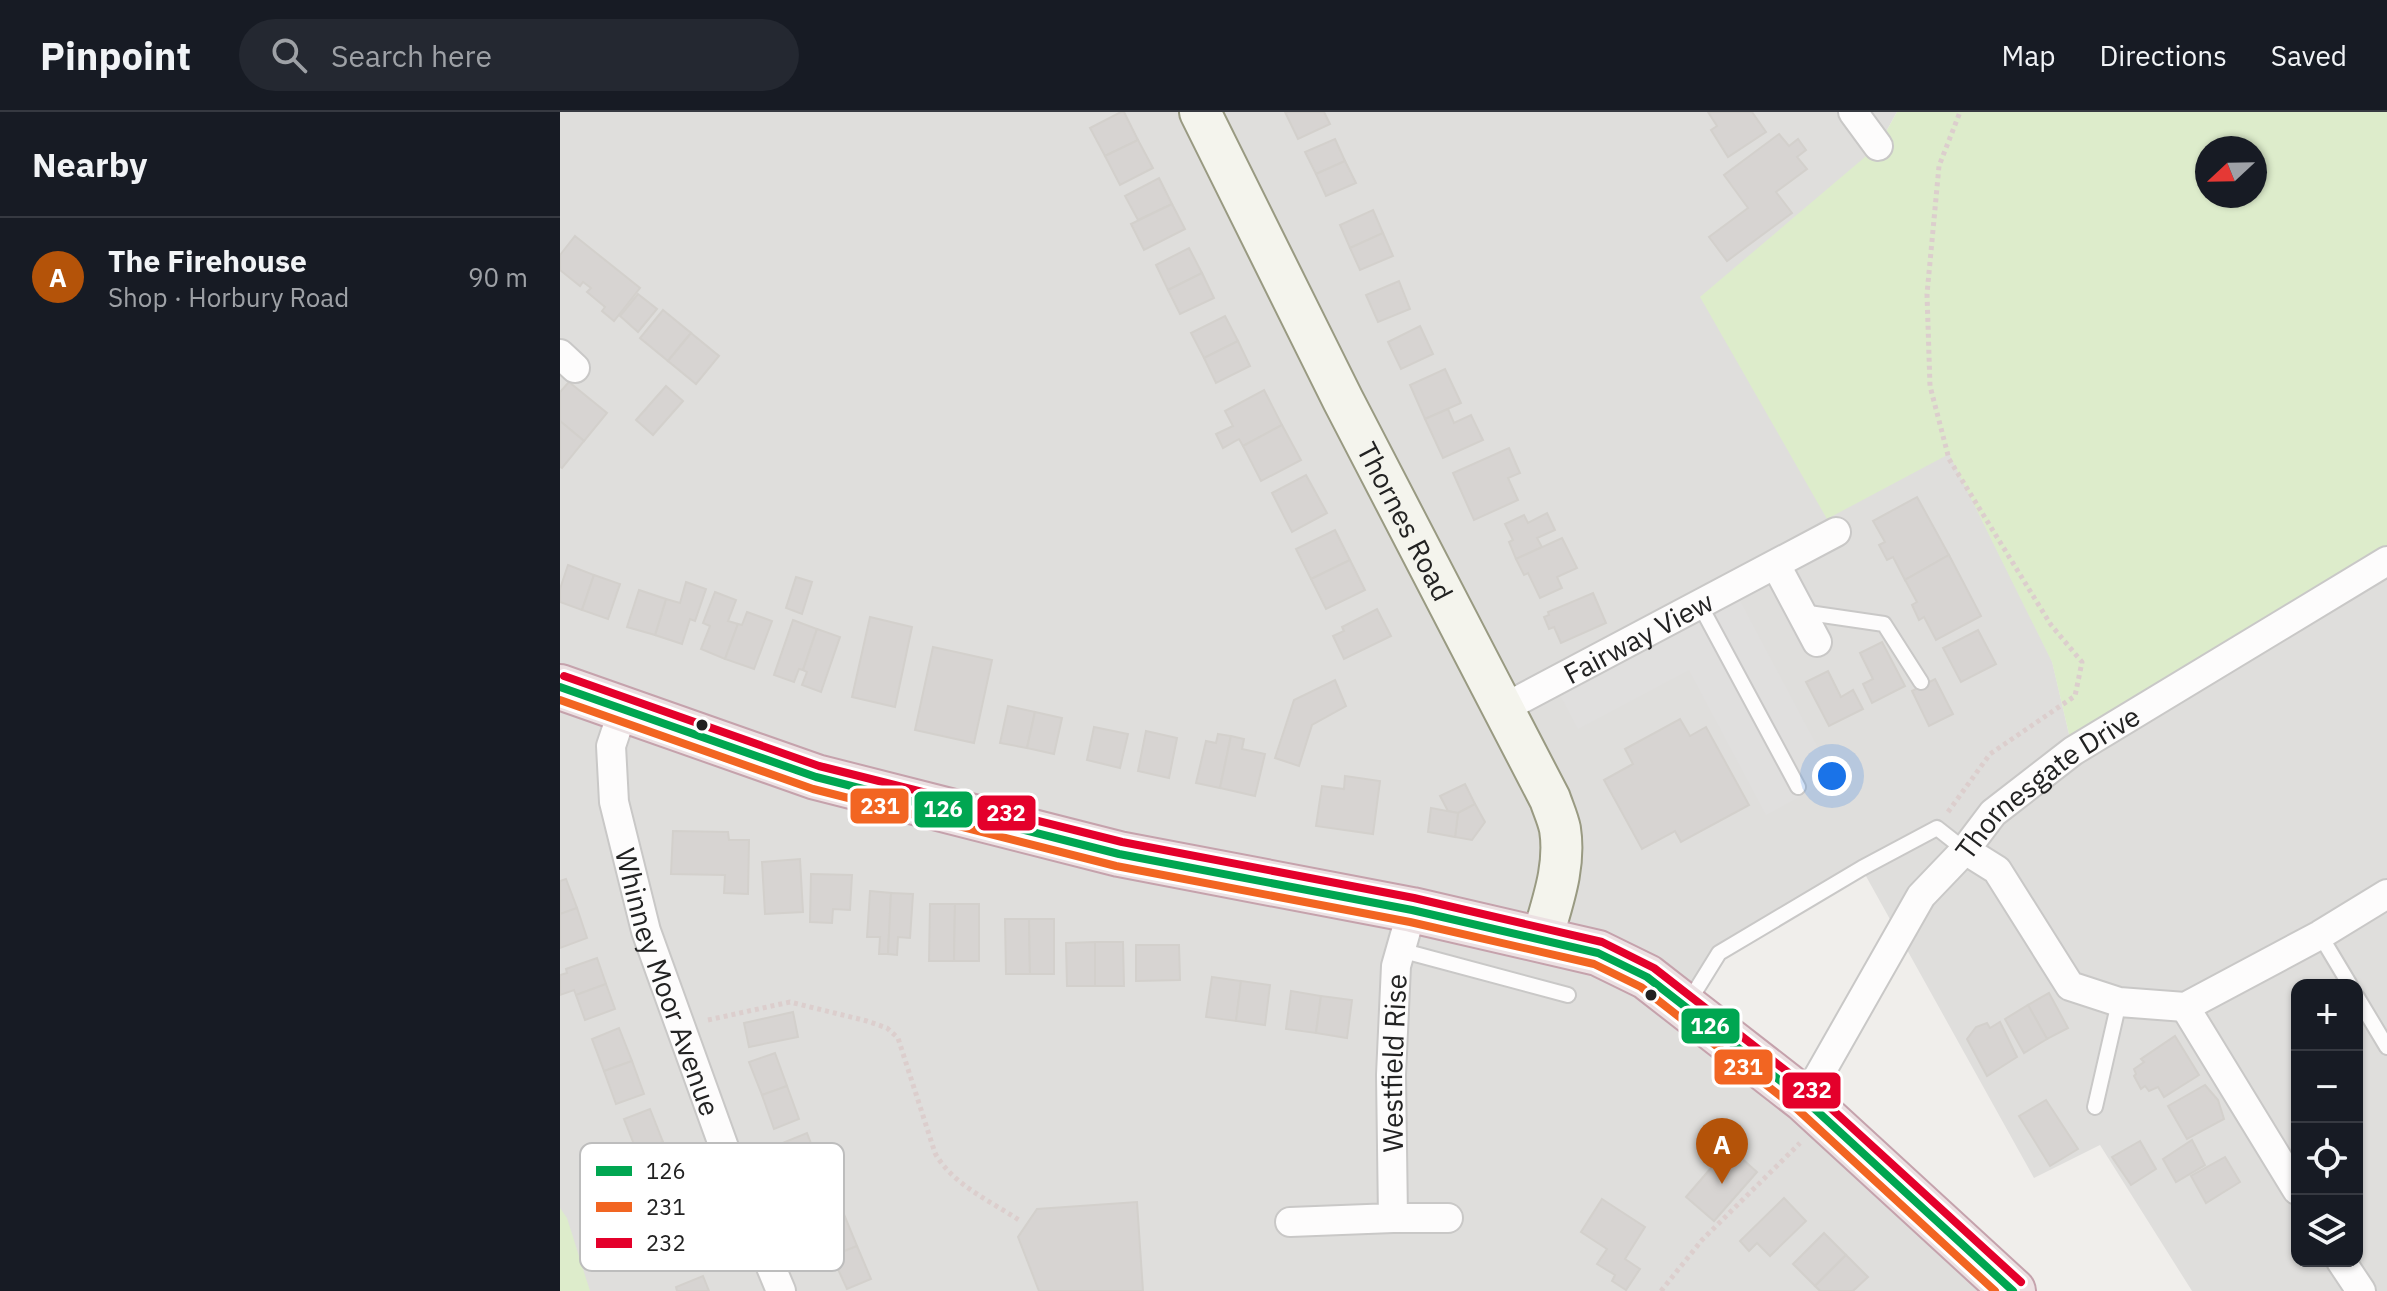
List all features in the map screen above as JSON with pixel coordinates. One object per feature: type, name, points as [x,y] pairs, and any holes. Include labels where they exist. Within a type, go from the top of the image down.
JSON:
[{"type":"highway","points":[[560,687],[816,777],[1406,930],[1542,939],[1598,953],[1647,977],[1816,1108],[2013,1291]]},
{"type":"street","name":"Thornes Road","points":[[1200,112],[1343,400],[1550,799],[1560,827],[1561,859],[1557,888],[1542,939]]},
{"type":"street","points":[[1853,112],[1878,146]]},
{"type":"street","name":"Fairway View","points":[[1502,709],[1836,532]]},
{"type":"street","name":"Thornesgate Drive","points":[[1816,1108],[1921,896],[1965,850],[1993,813],[2073,751],[2387,561]]},
{"type":"street","points":[[1776,565],[1817,642]]},
{"type":"street","name":"Whinney Moor Avenue","points":[[623,710],[611,746],[614,802],[646,931],[722,1143]]},
{"type":"street","points":[[1965,850],[1997,870],[2070,986],[2119,1002],[2185,1007],[2320,935],[2387,894]]},
{"type":"street","name":"Westfield Rise","points":[[1393,1218],[1391,1075],[1396,966],[1406,930]]},
{"type":"street","points":[[2185,1007],[2291,1180]]},
{"type":"street","points":[[1290,1222],[1448,1218]]},
{"type":"street","points":[[2345,1267],[2361,1291]]},
{"type":"street","name":"Whinney Moor Avenue","points":[[773,1271],[781,1291]]},
{"type":"lane","points":[[1700,605],[1798,787]]},
{"type":"lane","points":[[1802,612],[1884,624],[1921,682]]},
{"type":"lane","points":[[1686,1006],[1719,953],[1862,868],[1937,828],[1965,850]]},
{"type":"lane","points":[[1406,930],[1568,995]]},
{"type":"lane","points":[[2320,935],[2346,979]]},
{"type":"lane","points":[[2095,1107],[2119,1002]]},
{"type":"lane","points":[[2363,1007],[2387,1047]]},
{"type":"path","points":[[1937,828],[1990,754],[2075,696],[2082,662],[2051,625],[1949,459],[1930,386],[1927,294],[1939,166],[1960,112]]},
{"type":"path","points":[[680,1026],[790,1002],[887,1028],[898,1038],[935,1153],[943,1167],[1019,1220]]},
{"type":"path","points":[[1661,1291],[1816,1108]]},
{"type":"shaded area","points":[[560,112],[1897,112],[1878,146],[1949,453],[2052,661],[2073,751],[2387,571],[2387,1291],[2192,1291],[2100,1145],[2034,1178],[1862,869],[1720,953],[1686,1006],[2013,1291],[560,1291]]},
{"type":"shaded area","points":[[1738,597],[1834,778],[1766,815],[1689,670],[1578,729],[1559,693]]},
{"type":"green space","points":[[1897,112],[2387,112],[2387,561],[2073,751],[2052,662],[1949,454],[1827,519],[1700,297],[1878,146]]},
{"type":"green space","points":[[560,1208],[567,1218],[580,1259],[580,1271],[584,1271],[590,1291],[560,1291]]},
{"type":"building","points":[[1124,112],[1138,140],[1105,156],[1090,128]]},
{"type":"building","points":[[1285,112],[1324,112],[1330,124],[1298,139]]},
{"type":"building","points":[[1708,112],[1752,112],[1766,132],[1728,157],[1711,130],[1717,126]]},
{"type":"building","points":[[1779,134],[1789,146],[1798,139],[1806,150],[1797,157],[1807,169],[1776,192],[1792,213],[1727,261],[1709,237],[1748,208],[1724,175]]},
{"type":"building","points":[[1335,139],[1345,161],[1316,174],[1305,152]]},
{"type":"building","points":[[1138,140],[1153,168],[1120,185],[1105,156]]},
{"type":"building","points":[[1345,161],[1356,183],[1326,196],[1316,174]]},
{"type":"building","points":[[1159,178],[1172,204],[1138,220],[1125,196]]},
{"type":"building","points":[[1172,204],[1185,229],[1144,250],[1131,224]]},
{"type":"building","points":[[1373,210],[1383,233],[1350,248],[1340,225]]},
{"type":"building","points":[[1383,233],[1393,256],[1360,270],[1350,248]]},
{"type":"building","points":[[575,236],[640,288],[614,321],[602,311],[605,307],[587,292],[591,288],[583,282],[580,286],[560,270],[560,255]]},
{"type":"building","points":[[1189,248],[1202,273],[1168,290],[1156,265]]},
{"type":"building","points":[[1202,273],[1214,298],[1180,314],[1168,290]]},
{"type":"building","points":[[1399,281],[1410,309],[1378,322],[1366,295]]},
{"type":"building","points":[[638,294],[657,309],[638,332],[620,316]]},
{"type":"building","points":[[663,310],[691,333],[668,361],[640,338]]},
{"type":"building","points":[[1225,316],[1238,341],[1204,358],[1191,333]]},
{"type":"building","points":[[1420,326],[1433,354],[1401,369],[1388,342]]},
{"type":"building","points":[[691,333],[719,356],[696,384],[668,361]]},
{"type":"building","points":[[1238,341],[1250,366],[1216,383],[1204,358]]},
{"type":"building","points":[[1445,369],[1461,403],[1425,419],[1410,385]]},
{"type":"building","points":[[569,382],[607,413],[584,441],[560,421],[560,392]]},
{"type":"building","points":[[666,386],[683,401],[653,435],[636,420]]},
{"type":"building","points":[[1264,390],[1282,425],[1243,446],[1239,439],[1223,448],[1216,434],[1233,426],[1225,411]]},
{"type":"building","points":[[1448,409],[1454,423],[1471,415],[1483,440],[1443,458],[1425,419]]},
{"type":"building","points":[[560,421],[584,441],[562,468],[560,467]]},
{"type":"building","points":[[1282,425],[1301,460],[1261,481],[1243,446]]},
{"type":"building","points":[[1509,448],[1520,473],[1508,478],[1518,500],[1474,520],[1453,473]]},
{"type":"building","points":[[1306,475],[1327,513],[1292,532],[1272,493]]},
{"type":"building","points":[[1917,497],[1949,555],[1905,580],[1893,557],[1887,560],[1879,545],[1885,542],[1873,521]]},
{"type":"building","points":[[1547,513],[1555,530],[1537,538],[1542,547],[1516,559],[1509,542],[1513,540],[1505,524],[1524,515],[1528,523]]},
{"type":"building","points":[[1335,530],[1350,560],[1311,579],[1296,549]]},
{"type":"building","points":[[1562,538],[1577,568],[1557,577],[1562,588],[1540,598],[1528,573],[1524,575],[1516,559]]},
{"type":"building","points":[[1949,555],[1981,616],[1936,640],[1924,617],[1919,620],[1912,605],[1917,602],[1905,580]]},
{"type":"building","points":[[1350,560],[1365,590],[1326,609],[1311,579]]},
{"type":"building","points":[[568,565],[594,575],[582,610],[560,602],[560,589]]},
{"type":"building","points":[[594,575],[620,584],[608,619],[582,610]]},
{"type":"building","points":[[796,577],[812,582],[802,614],[786,608]]},
{"type":"building","points":[[686,582],[706,589],[695,621],[690,619],[682,644],[655,635],[666,599],[680,603]]},
{"type":"building","points":[[639,590],[666,599],[655,635],[627,627]]},
{"type":"building","points":[[715,592],[736,600],[728,621],[738,624],[725,659],[701,649],[710,626],[703,623]]},
{"type":"building","points":[[1593,593],[1606,623],[1561,643],[1554,627],[1549,629],[1544,617],[1549,615],[1548,612]]},
{"type":"building","points":[[1377,609],[1391,636],[1344,659],[1333,636],[1344,631],[1342,627]]},
{"type":"building","points":[[747,612],[772,621],[754,669],[725,659],[738,624],[742,625]]},
{"type":"building","points":[[870,617],[912,627],[895,707],[852,697]]},
{"type":"building","points":[[793,620],[817,629],[803,670],[799,669],[794,682],[774,675]]},
{"type":"building","points":[[817,629],[840,637],[821,692],[802,685],[807,672],[803,670]]},
{"type":"building","points":[[1978,630],[1996,664],[1961,682],[1943,648]]},
{"type":"building","points":[[1882,642],[1905,686],[1872,703],[1863,684],[1873,679],[1860,653]]},
{"type":"building","points":[[933,647],[992,660],[974,743],[915,730]]},
{"type":"building","points":[[1828,671],[1841,697],[1853,690],[1863,709],[1829,726],[1806,682]]},
{"type":"building","points":[[1935,679],[1953,714],[1929,726],[1912,691]]},
{"type":"building","points":[[1335,680],[1346,706],[1312,725],[1299,766],[1275,758],[1294,700]]},
{"type":"building","points":[[1008,706],[1035,712],[1027,748],[1000,743]]},
{"type":"building","points":[[1035,712],[1062,718],[1054,754],[1027,748]]},
{"type":"building","points":[[1680,719],[1690,736],[1706,727],[1749,805],[1681,842],[1675,831],[1642,849],[1604,780],[1633,764],[1625,749]]},
{"type":"building","points":[[1094,727],[1128,734],[1120,768],[1087,760]]},
{"type":"building","points":[[1146,731],[1177,738],[1169,778],[1138,771]]},
{"type":"building","points":[[1218,734],[1231,736],[1220,788],[1196,783],[1206,741],[1216,743]]},
{"type":"building","points":[[1231,736],[1244,739],[1242,749],[1265,754],[1255,796],[1220,788]]},
{"type":"building","points":[[1345,776],[1380,781],[1373,834],[1316,826],[1322,786],[1344,789]]},
{"type":"building","points":[[1465,784],[1475,804],[1458,813],[1448,811],[1440,796]]},
{"type":"building","points":[[1475,804],[1485,822],[1472,840],[1455,837],[1458,813]]},
{"type":"building","points":[[1431,808],[1458,813],[1455,837],[1428,832]]},
{"type":"building","points":[[673,831],[728,832],[729,840],[749,840],[748,894],[724,893],[725,875],[671,874]]},
{"type":"building","points":[[800,859],[803,912],[765,914],[762,862]]},
{"type":"building","points":[[811,874],[852,875],[850,910],[833,909],[832,923],[810,922]]},
{"type":"building","points":[[566,879],[577,908],[560,914],[560,881]]},
{"type":"building","points":[[870,891],[891,893],[888,954],[879,954],[880,937],[867,937]]},
{"type":"building","points":[[891,893],[913,894],[910,938],[898,937],[897,955],[888,954]]},
{"type":"building","points":[[930,904],[955,904],[954,961],[929,961]]},
{"type":"building","points":[[955,904],[979,904],[979,961],[954,961]]},
{"type":"building","points":[[577,908],[587,938],[560,948],[560,914]]},
{"type":"building","points":[[1005,919],[1029,919],[1030,974],[1006,974]]},
{"type":"building","points":[[1029,919],[1054,919],[1054,974],[1030,974]]},
{"type":"building","points":[[1095,942],[1095,986],[1067,986],[1066,943]]},
{"type":"building","points":[[1095,942],[1123,942],[1124,986],[1095,986]]},
{"type":"building","points":[[1136,945],[1179,945],[1180,980],[1136,981]]},
{"type":"building","points":[[597,958],[606,984],[576,995],[574,990],[560,995],[560,975],[567,973],[566,969]]},
{"type":"building","points":[[1212,977],[1241,981],[1236,1021],[1206,1017]]},
{"type":"building","points":[[1241,981],[1270,985],[1265,1025],[1236,1021]]},
{"type":"building","points":[[606,984],[615,1009],[585,1020],[576,995]]},
{"type":"building","points":[[1291,991],[1321,996],[1316,1033],[1286,1029]]},
{"type":"building","points":[[2049,993],[2068,1028],[2047,1039],[2028,1005]]},
{"type":"building","points":[[1321,996],[1352,1000],[1347,1038],[1316,1033]]},
{"type":"building","points":[[2028,1005],[2047,1039],[2024,1053],[2005,1019]]},
{"type":"building","points":[[793,1012],[798,1037],[749,1047],[744,1023]]},
{"type":"building","points":[[2000,1022],[2017,1057],[1987,1076],[1967,1039],[1976,1027],[1987,1023],[1990,1028]]},
{"type":"building","points":[[619,1028],[632,1061],[604,1071],[592,1039]]},
{"type":"building","points":[[2175,1036],[2199,1075],[2164,1097],[2158,1087],[2149,1091],[2145,1086],[2141,1089],[2134,1069],[2144,1062],[2141,1059]]},
{"type":"building","points":[[775,1053],[787,1086],[762,1095],[749,1062]]},
{"type":"building","points":[[632,1061],[644,1094],[616,1104],[604,1071]]},
{"type":"building","points":[[2205,1085],[2218,1100],[2224,1119],[2187,1139],[2168,1106]]},
{"type":"building","points":[[787,1086],[799,1119],[774,1129],[762,1095]]},
{"type":"building","points":[[2046,1100],[2078,1149],[2050,1166],[2019,1116]]},
{"type":"building","points":[[650,1109],[663,1142],[633,1143],[624,1119]]},
{"type":"building","points":[[807,1133],[811,1143],[782,1143]]},
{"type":"building","points":[[2192,1140],[2205,1165],[2176,1182],[2163,1159]]},
{"type":"building","points":[[2140,1141],[2156,1169],[2131,1185],[2112,1157]]},
{"type":"building","points":[[1729,1147],[1757,1172],[1714,1221],[1686,1197]]},
{"type":"building","points":[[2225,1157],[2240,1182],[2206,1203],[2191,1176]]},
{"type":"building","points":[[1784,1198],[1806,1221],[1770,1256],[1757,1243],[1749,1251],[1740,1241]]},
{"type":"building","points":[[1602,1199],[1645,1227],[1625,1259],[1640,1269],[1626,1290],[1612,1281],[1615,1275],[1597,1264],[1607,1249],[1581,1232]]},
{"type":"building","points":[[1137,1202],[1143,1291],[1039,1291],[1018,1237],[1037,1209]]},
{"type":"building","points":[[844,1214],[857,1246],[844,1251]]},
{"type":"building","points":[[1824,1233],[1846,1255],[1815,1286],[1793,1264]]},
{"type":"building","points":[[857,1246],[871,1279],[847,1289],[839,1271],[844,1271],[844,1251]]},
{"type":"building","points":[[1846,1255],[1868,1277],[1853,1291],[1820,1291],[1815,1286]]},
{"type":"building","points":[[703,1276],[709,1291],[677,1291],[676,1287]]},
{"type":"transit line","name":"232","points":[[564,676],[819,766],[1122,842],[1414,898],[1602,942],[1654,968],[1812,1091],[2021,1282]]},
{"type":"transit line","name":"126","points":[[560,687],[816,777],[1119,854],[1412,910],[1598,953],[1647,977],[1805,1100],[2013,1291]]},
{"type":"transit line","name":"231","points":[[560,700],[813,789],[1116,866],[1410,922],[1594,964],[1641,987],[1797,1109],[1995,1291]]},
{"type":"place","name":"The Firehouse","points":[[1722,1184]]}]
